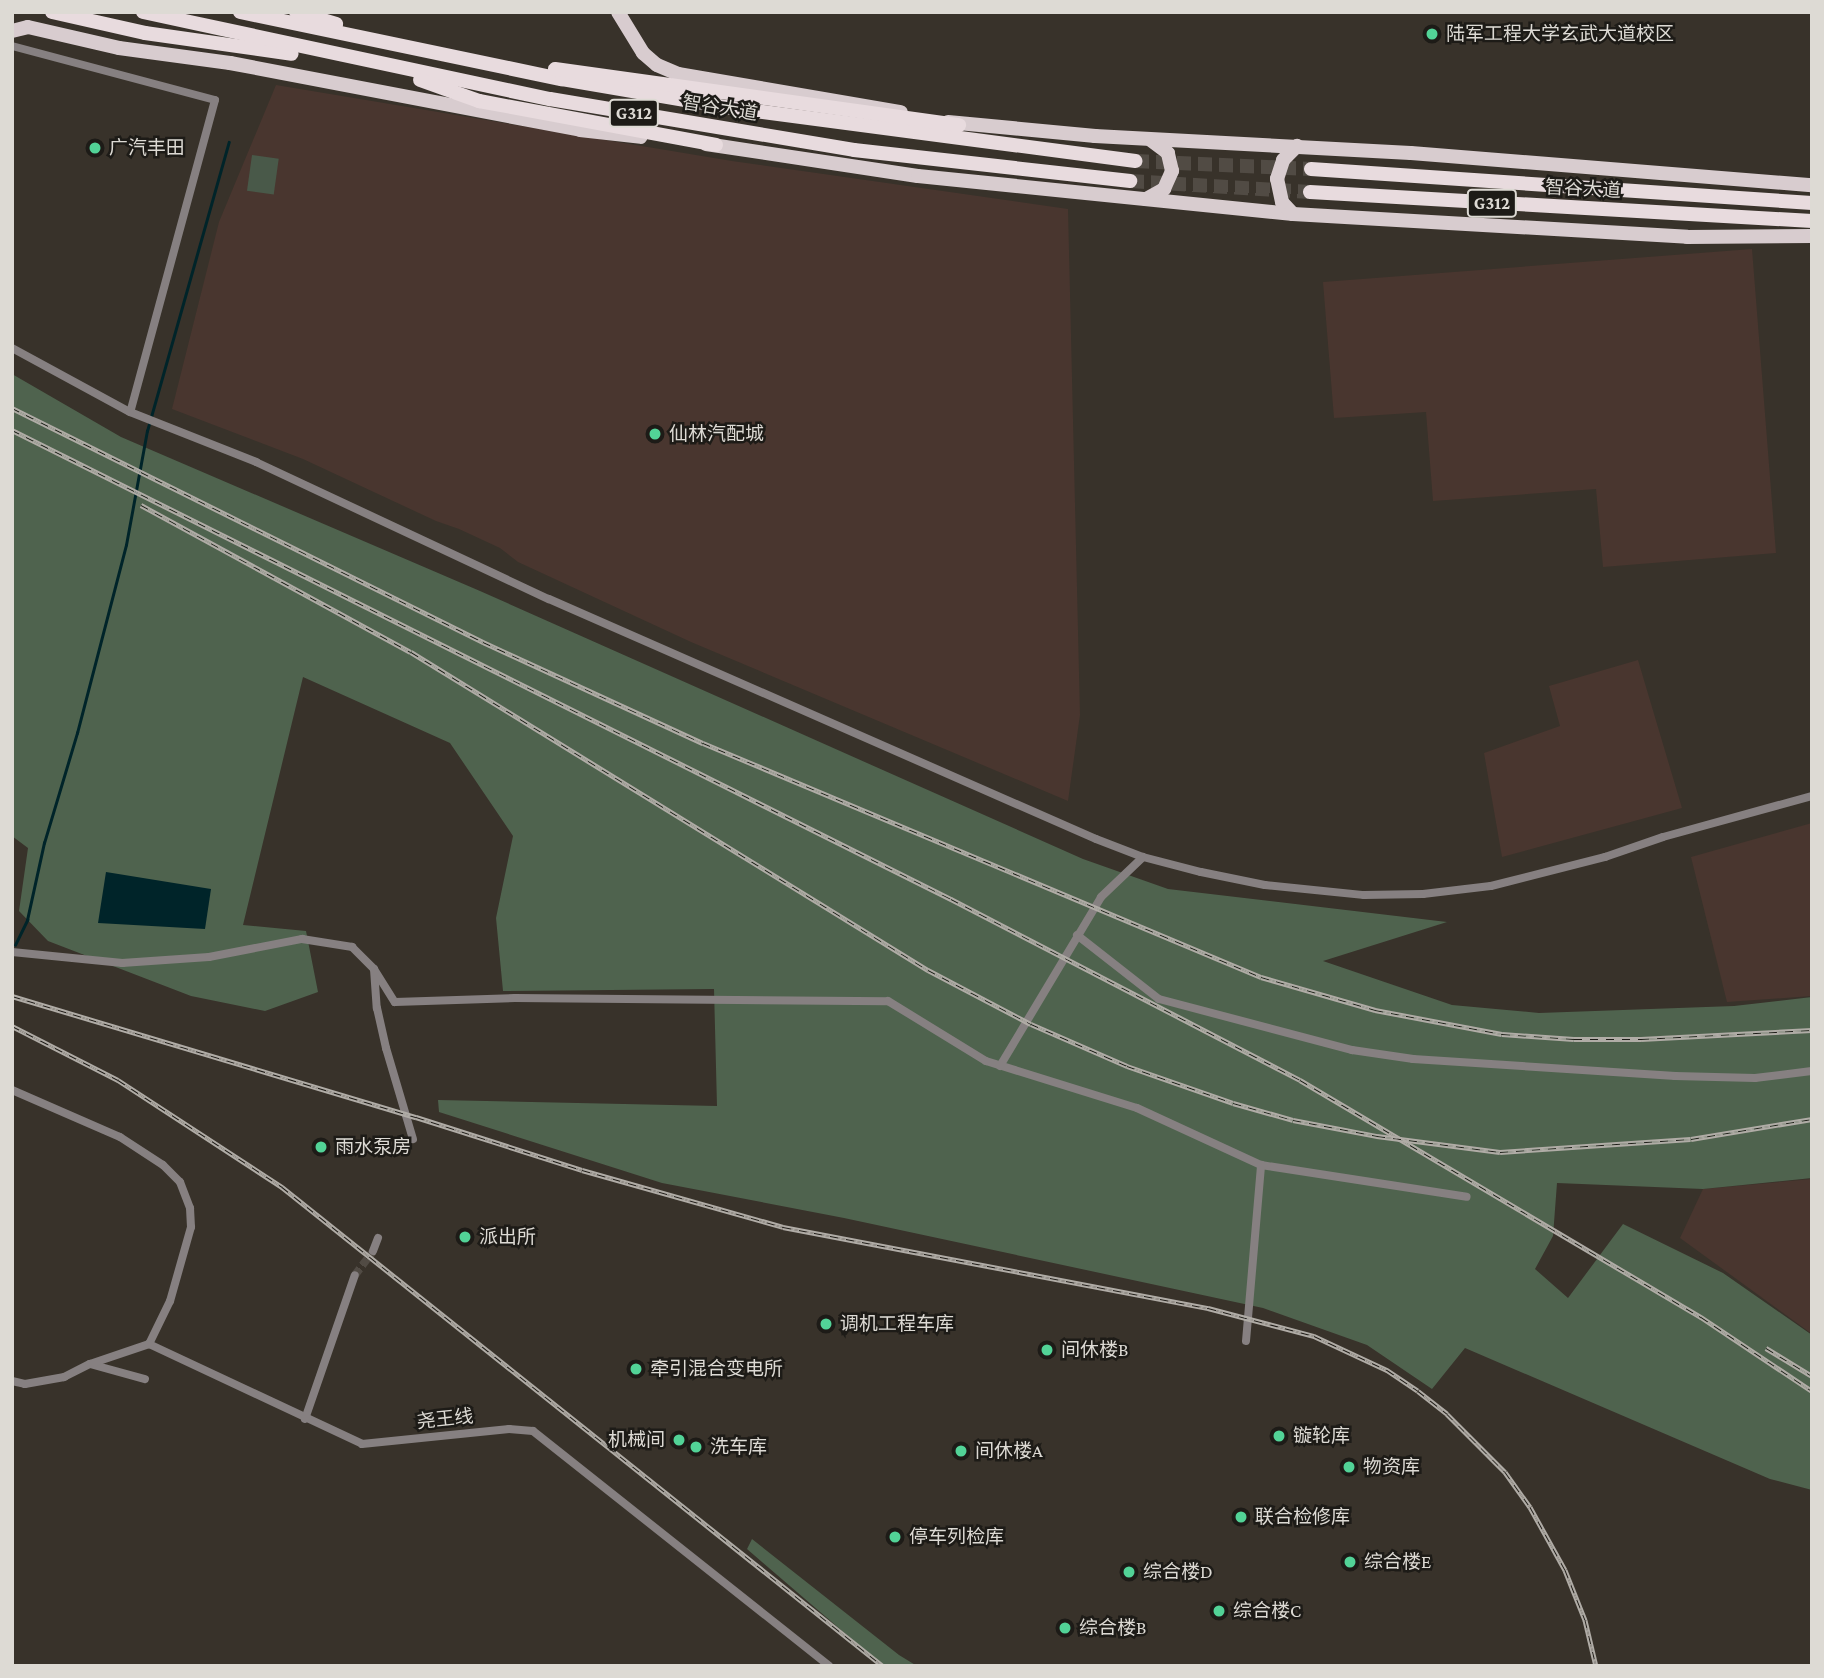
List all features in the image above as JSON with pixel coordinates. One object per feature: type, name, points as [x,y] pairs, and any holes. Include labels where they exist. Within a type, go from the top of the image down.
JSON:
[{"type":"highway","points":[[52,12],[88,22],[258,51],[368,62],[479,101],[716,145]]},
{"type":"highway","name":"智谷大道","points":[[143,12],[550,99],[853,150],[1130,181]]},
{"type":"highway","name":"智谷大道","points":[[240,12],[562,79],[725,107],[1135,161]]},
{"type":"highway","points":[[296,12],[432,52],[959,125]]},
{"type":"highway","name":"智谷大道","points":[[1311,169],[1812,203]]},
{"type":"highway","name":"智谷大道","points":[[1310,192],[1812,221]]},
{"type":"main road","points":[[618,12],[643,52],[657,65],[678,74],[863,103],[959,125],[1713,175],[1812,185]]},
{"type":"main road","points":[[12,31],[29,27],[119,48],[230,63],[580,130],[716,145],[918,176],[1293,214],[1687,237],[1812,236]]},
{"type":"main road","points":[[1137,138],[1160,144],[1168,153],[1172,165],[1170,178],[1164,189],[1154,197],[1141,200]]},
{"type":"main road","points":[[1293,214],[1282,202],[1277,179],[1283,160],[1297,146]]},
{"type":"street","points":[[12,46],[215,100],[130,412]]},
{"type":"street","points":[[12,348],[130,412],[179,434],[256,462],[549,599],[1096,839],[1143,857],[1265,885],[1364,895],[1423,894],[1491,886],[1553,871],[1812,796]]},
{"type":"street","points":[[1000,1066],[1101,897],[1143,857]]},
{"type":"street","points":[[1077,935],[1159,999],[1363,1052],[1413,1059],[1675,1076],[1755,1078],[1812,1071]]},
{"type":"street","points":[[12,952],[122,962],[208,957],[302,939],[352,947],[374,969],[395,1002],[515,998],[888,1001],[958,1045],[1000,1066],[1138,1108],[1261,1166],[1468,1197]]},
{"type":"street","points":[[374,969],[377,1008],[386,1048],[413,1139]]},
{"type":"street","points":[[12,1090],[120,1137],[163,1165],[180,1182],[190,1208],[191,1227],[170,1301],[149,1344],[90,1364],[64,1377],[25,1384],[12,1381]]},
{"type":"street","points":[[1246,1341],[1261,1166]]},
{"type":"street","points":[[373,1251],[377,1238]]},
{"type":"street","points":[[305,1419],[355,1275]]},
{"type":"street","name":"尧王线","points":[[149,1344],[362,1444],[509,1429],[533,1431],[829,1666]]},
{"type":"street","points":[[90,1364],[145,1379]]},
{"type":"shaded area","name":"仙林汽配城","points":[[276,85],[732,161],[1068,209],[1080,715],[1068,801],[691,642],[518,562],[500,548],[303,459],[172,409],[219,222]]},
{"type":"shaded area","points":[[1752,249],[1776,553],[1603,567],[1596,489],[1433,501],[1426,412],[1334,418],[1323,282]]},
{"type":"shaded area","points":[[1638,660],[1682,808],[1502,857],[1484,753],[1560,726],[1549,686]]},
{"type":"shaded area","points":[[1812,823],[1812,996],[1727,1002],[1691,857]]},
{"type":"shaded area","points":[[1812,1179],[1812,1334],[1680,1238],[1703,1189]]},
{"type":"green space","points":[[252,155],[279,159],[274,194],[247,191]]},
{"type":"green space","points":[[12,374],[121,437],[480,591],[1083,859],[1168,889],[1447,922],[1323,961],[1452,1005],[1539,1013],[1734,1006],[1812,997],[1812,1178],[1703,1189],[1557,1183],[1553,1236],[1535,1269],[1568,1298],[1623,1224],[1723,1273],[1812,1335],[1812,1490],[1770,1479],[1465,1348],[1432,1389],[1367,1345],[1263,1308],[844,1218],[662,1183],[439,1112],[438,1100],[717,1106],[714,989],[503,991],[496,918],[513,836],[450,743],[303,677],[243,925],[306,931],[318,992],[265,1011],[191,996],[48,941],[19,911],[28,848],[12,836]]},
{"type":"green space","points":[[752,1539],[899,1655],[917,1666],[883,1666],[747,1549]]},
{"type":"water","points":[[106,872],[211,889],[205,929],[98,923]]},
{"type":"waterway","points":[[15,945],[27,920],[44,843],[77,733],[126,545],[147,431],[229,142]]},
{"type":"tunnel","points":[[1135,161],[1311,169]]},
{"type":"tunnel","points":[[1130,181],[1310,192]]},
{"type":"tunnel","points":[[355,1275],[373,1251]]},
{"type":"railway","points":[[12,408],[483,642],[703,743],[1261,977],[1375,1010],[1502,1034],[1574,1039],[1641,1039],[1812,1030]]},
{"type":"railway","points":[[12,430],[951,899],[1300,1080],[1701,1317],[1812,1391]]},
{"type":"railway","points":[[141,505],[411,652],[928,970],[1031,1024],[1127,1066],[1233,1103],[1293,1120],[1377,1136],[1500,1152],[1691,1139],[1812,1119]]},
{"type":"railway","points":[[12,996],[416,1117],[582,1170],[783,1227],[1208,1308],[1314,1336],[1387,1370],[1418,1391],[1447,1414],[1505,1472],[1530,1507],[1565,1570],[1585,1620],[1596,1666]]},
{"type":"railway","points":[[12,1026],[118,1080],[282,1187],[883,1666]]},
{"type":"railway","points":[[1766,1348],[1812,1376]]},
{"type":"place","name":"陆军工程大学玄武大道校区","points":[[1432,34]]},
{"type":"place","name":"广汽丰田","points":[[95,148]]},
{"type":"place","name":"仙林汽配城","points":[[655,434]]},
{"type":"place","name":"雨水泵房","points":[[321,1147]]},
{"type":"place","name":"派出所","points":[[465,1237]]},
{"type":"place","name":"调机工程车库","points":[[826,1324]]},
{"type":"place","name":"间休楼B","points":[[1047,1350]]},
{"type":"place","name":"牵引混合变电所","points":[[636,1369]]},
{"type":"place","name":"镟轮库","points":[[1279,1436]]},
{"type":"place","name":"机械间","points":[[679,1440]]},
{"type":"place","name":"洗车库","points":[[696,1447]]},
{"type":"place","name":"间休楼A","points":[[961,1451]]},
{"type":"place","name":"物资库","points":[[1349,1467]]},
{"type":"place","name":"联合检修库","points":[[1241,1517]]},
{"type":"place","name":"停车列检库","points":[[895,1537]]},
{"type":"place","name":"综合楼E","points":[[1350,1562]]},
{"type":"place","name":"综合楼D","points":[[1129,1572]]},
{"type":"place","name":"综合楼C","points":[[1219,1611]]},
{"type":"place","name":"综合楼B","points":[[1065,1628]]}]
